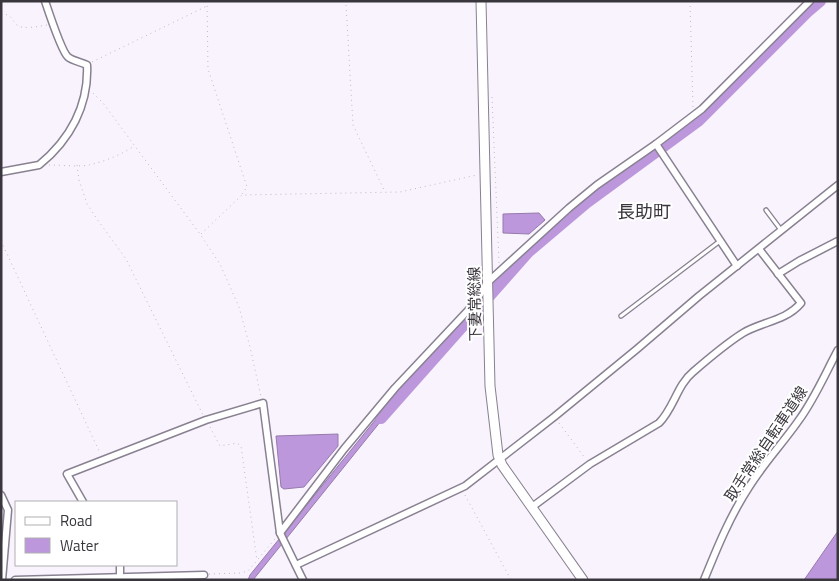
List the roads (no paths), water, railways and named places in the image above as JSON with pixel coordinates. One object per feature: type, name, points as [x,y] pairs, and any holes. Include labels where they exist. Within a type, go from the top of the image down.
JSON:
[{"type":"main road","name":"下妻常総線","points":[[481,1],[490,386],[500,460],[583,580]]},
{"type":"street","points":[[1,172],[39,165],[61,143],[71,129],[80,112],[86,91],[87,65],[68,57],[64,51],[45,1]]},
{"type":"street","points":[[280,533],[395,388],[474,304],[499,272],[597,185],[693,116],[810,1]]},
{"type":"street","points":[[656,144],[737,266]]},
{"type":"street","points":[[296,564],[461,488],[554,417],[838,185]]},
{"type":"street","points":[[778,274],[838,241]]},
{"type":"street","points":[[532,507],[590,464],[660,423],[666,416],[684,380],[742,334],[785,316],[797,308],[800,303],[759,249]]},
{"type":"street","name":"取手常総自転車道線","points":[[704,580],[729,521],[743,496],[814,398],[838,350]]},
{"type":"street","points":[[82,501],[67,474],[206,420],[262,403],[280,533],[303,580]]},
{"type":"street","points":[[1,495],[8,510],[2,580]]},
{"type":"street","points":[[15,580],[204,575]]},
{"type":"lane","points":[[766,210],[782,231]]},
{"type":"lane","points":[[621,316],[721,240]]},
{"type":"water","points":[[539,213],[545,220],[529,234],[503,233],[503,214]]},
{"type":"water","points":[[389,403],[393,406],[253,580],[248,580],[250,575]]},
{"type":"water","points":[[338,434],[338,446],[304,487],[284,489],[281,487],[276,436]]},
{"type":"water","points":[[838,531],[838,580],[804,580]]},
{"type":"waterway","points":[[381,418],[528,252],[586,203],[698,121],[820,1]]},
{"type":"district","name":"長助町","points":[[644,212]]}]
